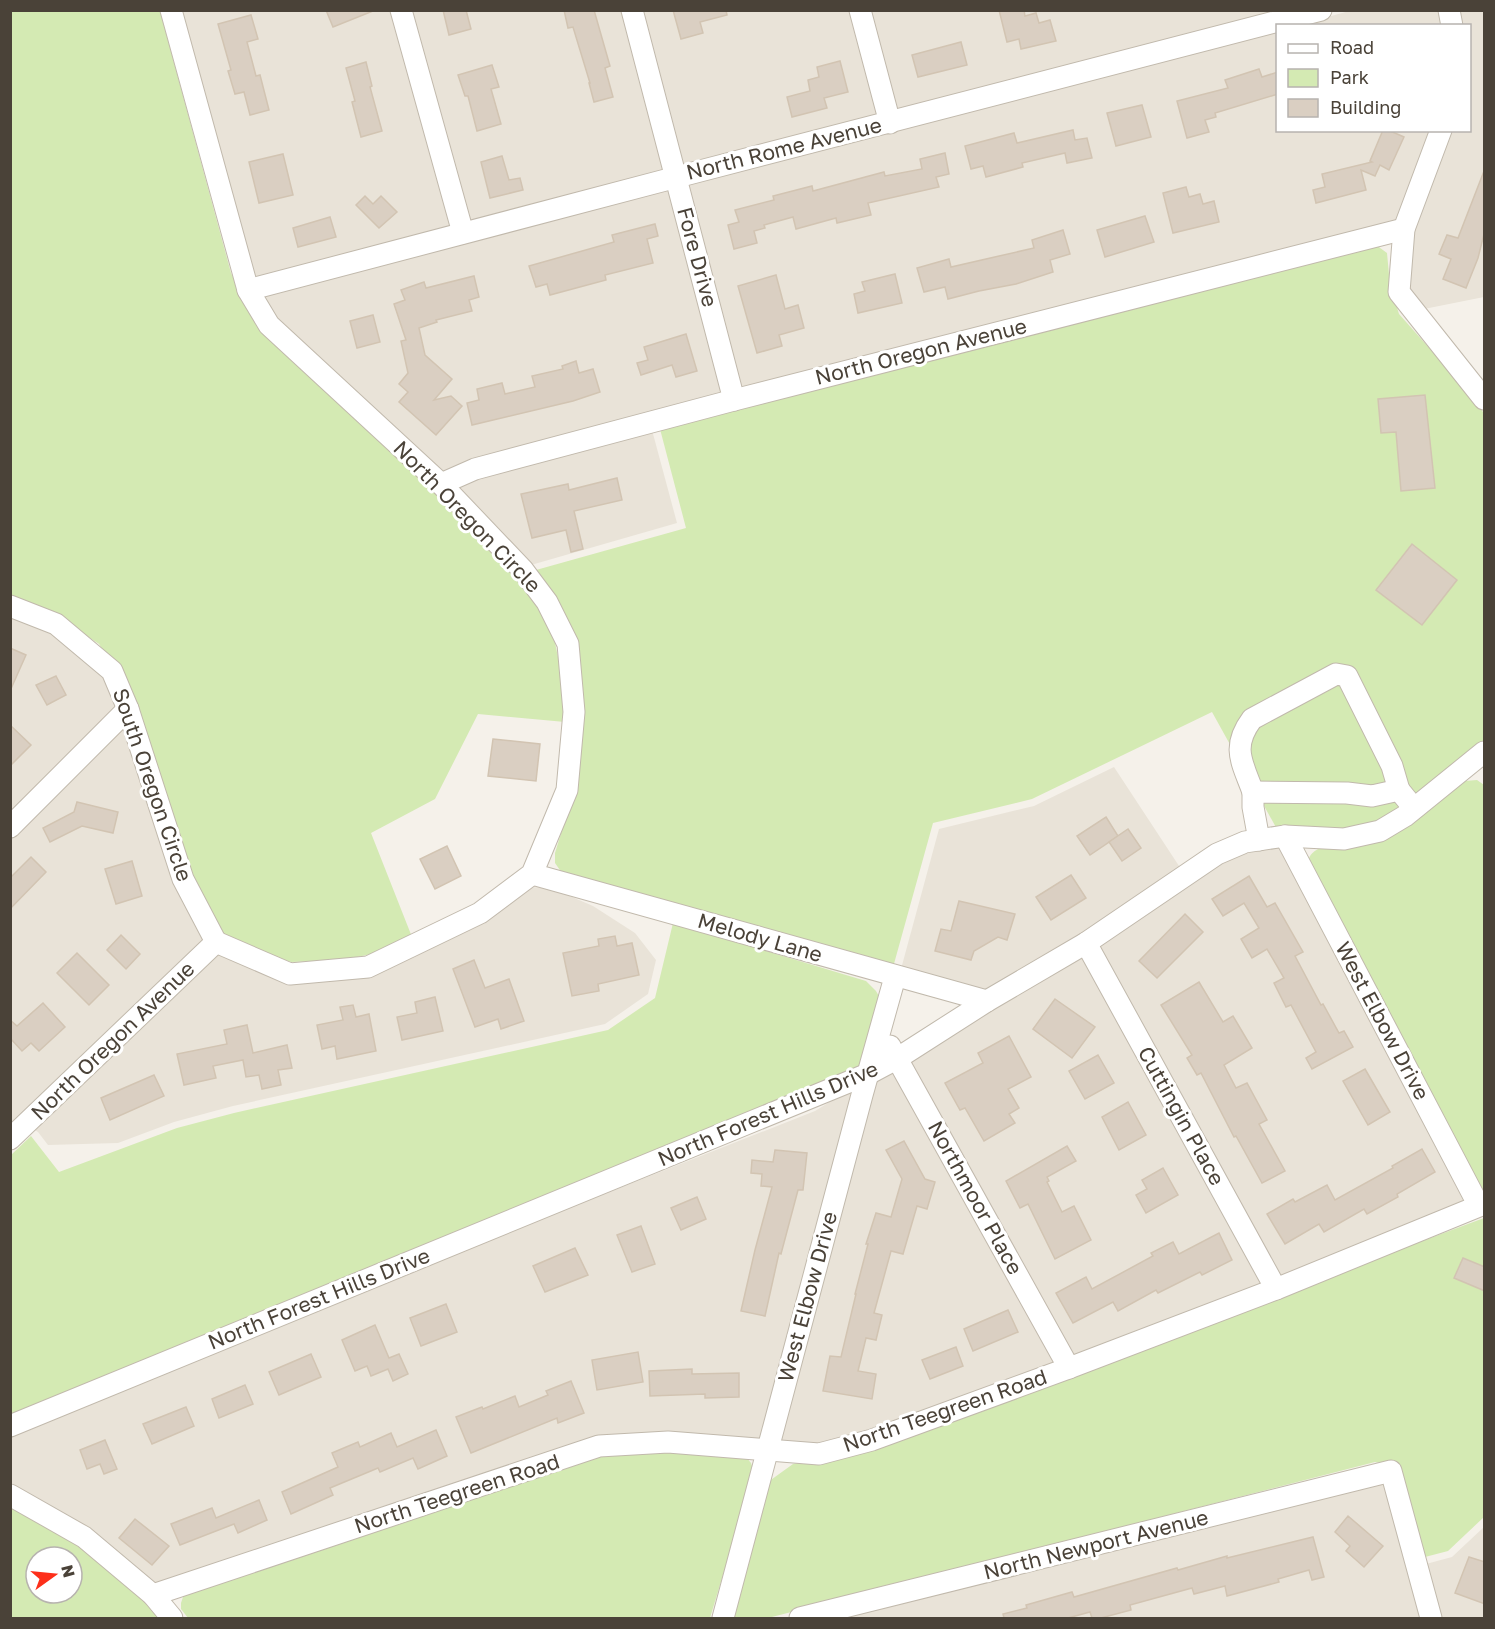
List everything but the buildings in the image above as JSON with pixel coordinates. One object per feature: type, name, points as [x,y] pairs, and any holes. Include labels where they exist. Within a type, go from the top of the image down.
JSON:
[{"type":"street","name":"North Oregon Circle","points":[[171,10],[248,290],[269,325],[441,484],[524,570],[547,602],[568,644],[574,712],[567,790],[532,873],[480,913],[368,967],[290,974],[216,942]]},
{"type":"street","points":[[401,10],[463,233]]},
{"type":"street","name":"Fore Drive","points":[[632,10],[734,400]]},
{"type":"street","points":[[860,10],[890,123]]},
{"type":"street","name":"North Rome Avenue","points":[[248,290],[1321,10]]},
{"type":"street","points":[[1440,132],[1404,229],[1399,292],[1485,399]]},
{"type":"street","name":"North Oregon Avenue","points":[[441,484],[475,469],[734,400],[1404,229]]},
{"type":"street","name":"South Oregon Circle","points":[[10,606],[56,624],[112,671],[128,709],[183,879],[216,942]]},
{"type":"street","points":[[1259,840],[1252,792],[1239,746],[1244,730],[1252,719],[1336,674],[1347,676],[1392,766],[1399,790],[1415,808]]},
{"type":"street","points":[[10,826],[128,709]]},
{"type":"street","name":"North Forest Hills Drive","points":[[11,1425],[868,1074],[1086,943],[1217,854],[1245,842],[1285,836],[1344,839],[1380,831],[1405,816],[1483,758]]},
{"type":"street","points":[[1252,792],[1347,793],[1372,796],[1399,790]]},
{"type":"street","name":"West Elbow Drive","points":[[1285,836],[1479,1206]]},
{"type":"street","name":"Melody Lane","points":[[532,873],[895,977],[987,1001]]},
{"type":"street","name":"North Oregon Avenue","points":[[10,1139],[216,942]]},
{"type":"street","name":"Cuttingin Place","points":[[1086,943],[1276,1289]]},
{"type":"street","name":"West Elbow Drive","points":[[723,1618],[895,977]]},
{"type":"street","name":"Northmoor Place","points":[[881,1029],[1069,1368]]},
{"type":"street","name":"North Teegreen Road","points":[[153,1595],[599,1446],[668,1442],[819,1454],[872,1440],[1276,1289],[1479,1206]]},
{"type":"street","name":"North Newport Avenue","points":[[800,1618],[1391,1471],[1431,1618]]},
{"type":"street","points":[[10,1495],[84,1537],[153,1595],[172,1618]]},
{"type":"shaded area","points":[[869,10],[1289,11],[897,112]]},
{"type":"shaded area","points":[[1353,10],[1440,11],[1443,24],[1302,24]]},
{"type":"shaded area","points":[[180,11],[392,11],[452,227],[255,280]]},
{"type":"shaded area","points":[[411,11],[623,11],[666,172],[470,223]]},
{"type":"shaded area","points":[[642,11],[851,11],[879,117],[683,167]]},
{"type":"shaded area","points":[[1458,11],[1484,11],[1484,297],[1424,309],[1408,290],[1413,229],[1450,132],[1471,132],[1471,24],[1462,24]]},
{"type":"shaded area","points":[[1276,30],[1276,132],[1431,132],[1397,222],[741,390],[687,183]]},
{"type":"shaded area","points":[[670,187],[724,395],[444,474],[277,320],[262,295]]},
{"type":"shaded area","points":[[652,430],[677,523],[531,565],[456,486],[478,477]]},
{"type":"shaded area","points":[[11,615],[51,631],[104,676],[118,708],[11,815]]},
{"type":"shaded area","points":[[124,725],[205,941],[11,1128],[11,838]]},
{"type":"shaded area","points":[[1114,767],[1181,869],[1082,936],[986,993],[901,969],[939,829],[1034,806]]},
{"type":"shaded area","points":[[1280,845],[1467,1202],[1280,1278],[1098,945],[1207,871],[1248,850]]},
{"type":"shaded area","points":[[528,887],[551,888],[593,906],[635,933],[656,960],[648,994],[605,1024],[233,1106],[174,1122],[118,1143],[48,1145],[33,1129],[217,952],[368,975]]},
{"type":"shaded area","points":[[1082,955],[1264,1285],[1073,1358],[909,1060]]},
{"type":"shaded area","points":[[894,1069],[1056,1364],[870,1433],[818,1446],[779,1443],[875,1079]]},
{"type":"shaded area","points":[[855,1088],[761,1442],[657,1435],[645,1432],[156,1586],[89,1530],[11,1485],[10,1436],[16,1432],[417,1268],[815,1111]]},
{"type":"shaded area","points":[[1385,1481],[1422,1618],[833,1618]]},
{"type":"shaded area","points":[[1484,1527],[1484,1618],[1441,1618],[1426,1564],[1452,1557]]},
{"type":"green space","points":[[10,11],[160,11],[231,273],[242,295],[378,436],[501,556],[531,591],[554,638],[563,681],[565,722],[478,714],[435,799],[371,833],[412,937],[380,952],[344,960],[291,962],[242,946],[219,930],[195,891],[120,677],[99,644],[60,618],[11,597]]},
{"type":"green space","points":[[1376,245],[1387,253],[1390,285],[1399,314],[1478,403],[1484,414],[1484,742],[1389,816],[1358,830],[1278,831],[1212,712],[1032,799],[933,823],[892,971],[564,876],[555,863],[555,853],[566,817],[577,683],[536,570],[686,528],[660,429]]},
{"type":"green space","points":[[1477,780],[1484,785],[1484,1192],[1309,870],[1308,863],[1311,854],[1320,848],[1361,845],[1465,781]]},
{"type":"green space","points":[[673,923],[866,981],[881,1000],[859,1070],[11,1418],[11,1155],[31,1136],[59,1172],[177,1128],[234,1113],[608,1030],[655,998]]},
{"type":"green space","points":[[1484,1218],[1484,1517],[1448,1551],[1425,1557],[1386,1464],[1375,1462],[768,1618],[731,1618],[768,1482],[793,1464],[813,1460],[1315,1281]]},
{"type":"green space","points":[[661,1449],[747,1458],[754,1472],[710,1618],[188,1618],[181,1609],[184,1594],[595,1456]]},
{"type":"green space","points":[[10,1501],[81,1545],[24,1545],[24,1605],[84,1605],[84,1547],[96,1554],[168,1618],[11,1618]]}]
